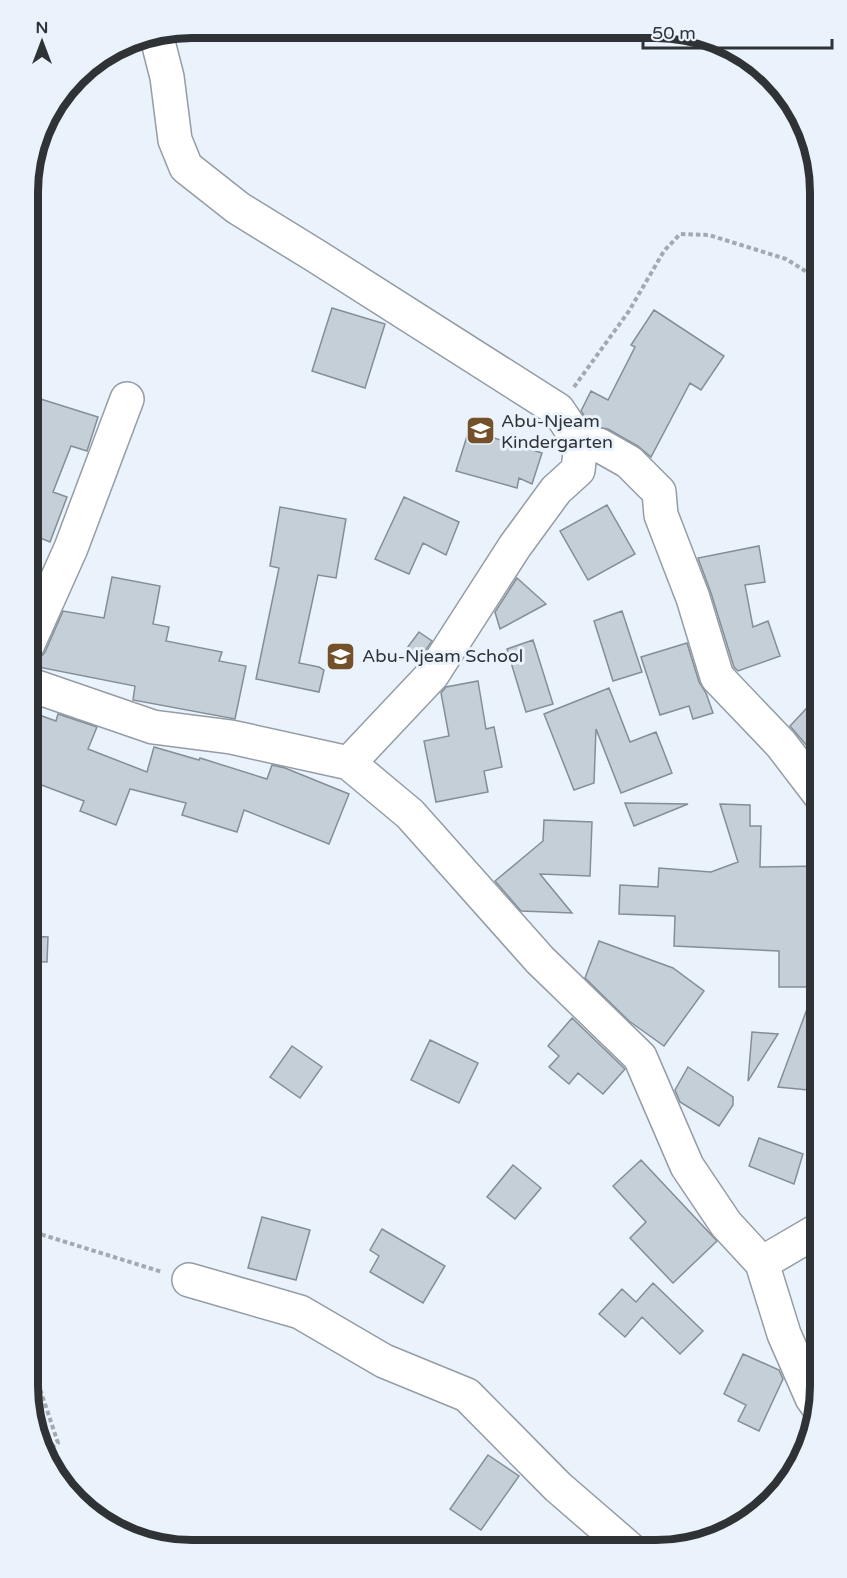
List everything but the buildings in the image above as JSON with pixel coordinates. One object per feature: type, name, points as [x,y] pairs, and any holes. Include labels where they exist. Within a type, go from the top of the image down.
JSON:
[{"type":"street","points":[[155,42],[167,76],[175,140],[186,167],[238,208],[558,410],[581,444],[578,470],[556,490],[515,546],[432,675],[349,763]]},
{"type":"street","points":[[38,622],[71,548],[127,399]]},
{"type":"street","points":[[581,444],[600,445],[629,462],[659,492],[661,515],[693,598],[717,677],[781,744],[810,781]]},
{"type":"street","points":[[38,687],[153,727],[231,737],[349,763],[410,814],[540,960],[640,1057],[687,1166],[726,1224],[762,1263],[784,1334],[809,1391]]},
{"type":"street","points":[[762,1263],[809,1235]]},
{"type":"street","points":[[189,1280],[300,1312],[384,1361],[467,1395],[558,1488],[619,1540]]},
{"type":"path","points":[[558,410],[629,311],[664,251],[680,234],[709,235],[786,259],[810,274]]},
{"type":"path","points":[[38,1233],[189,1280]]},
{"type":"path","points":[[38,1388],[58,1443],[51,1448]]},
{"type":"place","name":"Abu-Njeam Kindergarten","points":[[480,431]]},
{"type":"place","name":"Abu-Njeam School","points":[[341,656]]}]
